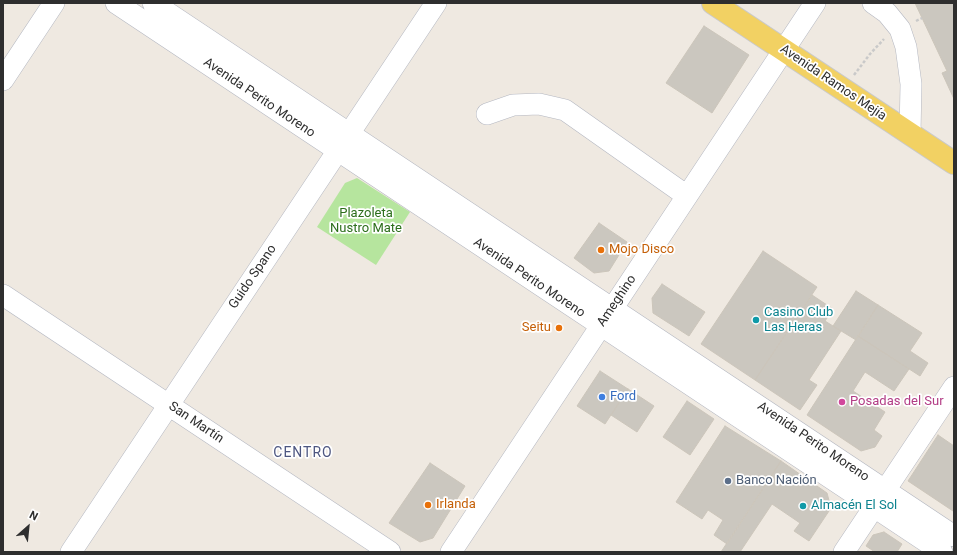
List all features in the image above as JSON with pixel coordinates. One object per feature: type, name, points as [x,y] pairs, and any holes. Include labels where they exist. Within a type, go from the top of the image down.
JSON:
[{"type":"main road","name":"Avenida Ramos Mejía","points":[[713,3],[954,163]]},
{"type":"street","points":[[3,80],[54,3]]},
{"type":"street","name":"Avenida Perito Moreno","points":[[116,3],[612,308],[880,498],[942,552]]},
{"type":"street","name":"Avenida Perito Moreno","points":[[153,3],[343,142],[601,325],[880,498],[954,536]]},
{"type":"street","name":"Guido Spano","points":[[71,552],[436,3]]},
{"type":"street","name":"Ameghino","points":[[451,552],[815,3]]},
{"type":"street","points":[[873,3],[887,13],[900,29],[906,47],[911,84],[910,134]]},
{"type":"street","points":[[487,114],[513,105],[539,104],[564,110],[686,196]]},
{"type":"street","name":"San Martín","points":[[3,295],[390,552]]},
{"type":"street","points":[[844,552],[954,387]]},
{"type":"path","points":[[844,90],[870,54],[884,39],[922,18]]},
{"type":"green space","name":"Plazoleta Nustro Mate","points":[[357,178],[410,212],[376,265],[317,227],[345,183]]},
{"type":"building","points":[[915,3],[954,3],[954,99],[942,73],[947,71]]},
{"type":"building","points":[[704,26],[749,55],[712,113],[666,83]]},
{"type":"building","name":"Mojo Disco","points":[[599,223],[627,242],[609,271],[594,273],[574,258]]},
{"type":"building","name":"Casino Club Las Heras","points":[[763,251],[817,287],[755,380],[701,344]]},
{"type":"building","points":[[662,284],[705,312],[689,336],[653,313],[652,298]]},
{"type":"building","points":[[856,291],[878,305],[856,340],[833,326]]},
{"type":"building","points":[[812,295],[833,309],[825,321],[841,331],[809,380],[817,385],[800,410],[755,380]]},
{"type":"building","points":[[878,305],[922,333],[910,351],[928,363],[920,376],[858,336]]},
{"type":"building","name":"Posadas del Sur","points":[[858,336],[909,369],[894,391],[865,372],[853,391],[885,412],[874,430],[882,436],[875,447],[861,451],[807,415]]},
{"type":"building","name":"Ford","points":[[600,371],[628,389],[605,424],[577,406]]},
{"type":"building","points":[[628,389],[654,406],[637,432],[611,415]]},
{"type":"building","points":[[687,401],[714,419],[690,455],[663,437]]},
{"type":"building","name":"Banco Nación","points":[[725,426],[781,461],[727,544],[714,535],[723,520],[708,510],[702,519],[676,502]]},
{"type":"building","points":[[938,435],[954,446],[953,511],[908,481]]},
{"type":"building","name":"Almacén El Sol","points":[[781,461],[827,493],[831,508],[809,541],[794,531],[800,523],[772,504],[740,552],[721,552]]},
{"type":"building","name":"Irlanda","points":[[430,463],[465,486],[433,538],[420,542],[389,523]]},
{"type":"building","points":[[884,532],[902,544],[897,552],[875,552],[866,546],[873,535]]},
{"type":"place","name":"Mojo Disco","points":[[601,250]]},
{"type":"place","name":"Casino Club Las Heras","points":[[756,320]]},
{"type":"place","name":"Seitu","points":[[559,328]]},
{"type":"place","name":"Ford","points":[[602,397]]},
{"type":"place","name":"Posadas del Sur","points":[[842,402]]},
{"type":"place","name":"Banco Nación","points":[[728,481]]},
{"type":"place","name":"Irlanda","points":[[428,505]]},
{"type":"place","name":"Almacén El Sol","points":[[803,506]]},
{"type":"district","name":"CENTRO","points":[[303,453]]}]
